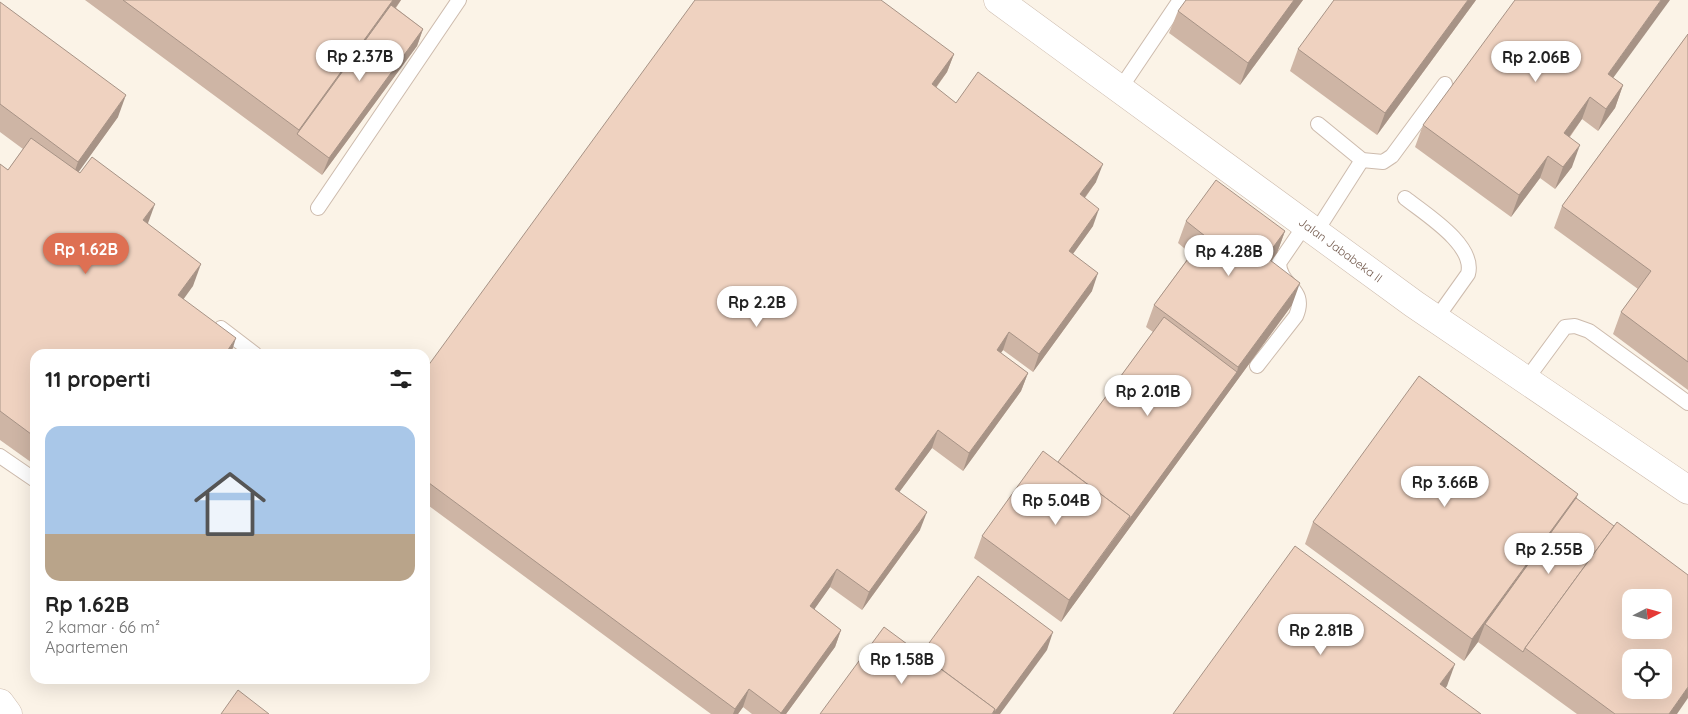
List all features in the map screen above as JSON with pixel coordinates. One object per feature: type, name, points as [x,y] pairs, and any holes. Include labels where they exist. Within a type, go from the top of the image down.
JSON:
[{"type":"street","name":"Jalan Jababeka II","points":[[998,0],[1436,319],[1688,490]]},
{"type":"street","points":[[0,703],[8,714]]},
{"type":"lane","points":[[318,208],[460,0]]},
{"type":"lane","points":[[1120,89],[1180,0]]},
{"type":"lane","points":[[1318,124],[1362,160],[1383,162],[1392,156],[1446,84]]},
{"type":"lane","points":[[1257,366],[1300,309],[1301,302],[1298,295],[1290,288],[1279,269],[1279,263],[1311,228],[1362,160]]},
{"type":"lane","points":[[1405,198],[1454,238],[1466,252],[1470,267],[1468,274],[1436,319]]},
{"type":"lane","points":[[212,322],[248,349]]},
{"type":"lane","points":[[1526,380],[1565,327],[1575,326],[1589,331],[1688,403]]},
{"type":"lane","points":[[0,456],[30,477]]},
{"type":"building","points":[[123,0],[393,0],[299,130]]},
{"type":"building","points":[[695,0],[881,0],[954,54],[932,84],[956,103],[978,72],[1103,164],[1080,194],[1099,209],[1069,251],[1098,273],[1039,354],[1009,332],[997,350],[1028,373],[969,453],[938,430],[895,489],[927,512],[869,592],[837,569],[810,606],[841,630],[781,713],[749,689],[735,709],[430,484],[430,363]]},
{"type":"building","points":[[1186,0],[1294,0],[1248,63],[1178,11]]},
{"type":"building","points":[[1334,0],[1468,0],[1385,113],[1298,49]]},
{"type":"building","points":[[1515,0],[1661,0],[1608,74],[1623,85],[1606,109],[1590,97],[1564,133],[1580,145],[1563,167],[1548,156],[1519,195],[1423,125]]},
{"type":"building","points":[[0,2],[126,95],[78,162],[0,104]]},
{"type":"building","points":[[391,5],[423,29],[329,158],[297,134]]},
{"type":"building","points":[[1688,34],[1688,362],[1621,312],[1651,271],[1562,206]]},
{"type":"building","points":[[31,138],[80,173],[92,157],[155,204],[143,220],[201,264],[178,295],[236,338],[228,349],[30,349],[30,433],[0,411],[0,164],[8,170]]},
{"type":"building","points":[[1216,180],[1285,231],[1266,257],[1300,283],[1238,367],[1154,305],[1205,236],[1186,221]]},
{"type":"building","points":[[1164,317],[1237,372],[1129,520],[1130,516],[1058,462]]},
{"type":"building","points":[[1419,376],[1578,494],[1472,639],[1313,522]]},
{"type":"building","points":[[1043,451],[1130,516],[1069,600],[982,536]]},
{"type":"building","points":[[1576,498],[1614,526],[1523,652],[1485,624]]},
{"type":"building","points":[[1617,522],[1688,575],[1688,687],[1669,714],[1615,714],[1525,648]]},
{"type":"building","points":[[1295,546],[1455,664],[1440,684],[1481,714],[1173,714]]},
{"type":"building","points":[[978,576],[1053,632],[994,713],[995,709],[921,654]]},
{"type":"building","points":[[884,627],[995,709],[992,714],[820,714]]},
{"type":"building","points":[[238,690],[269,714],[221,714]]}]
